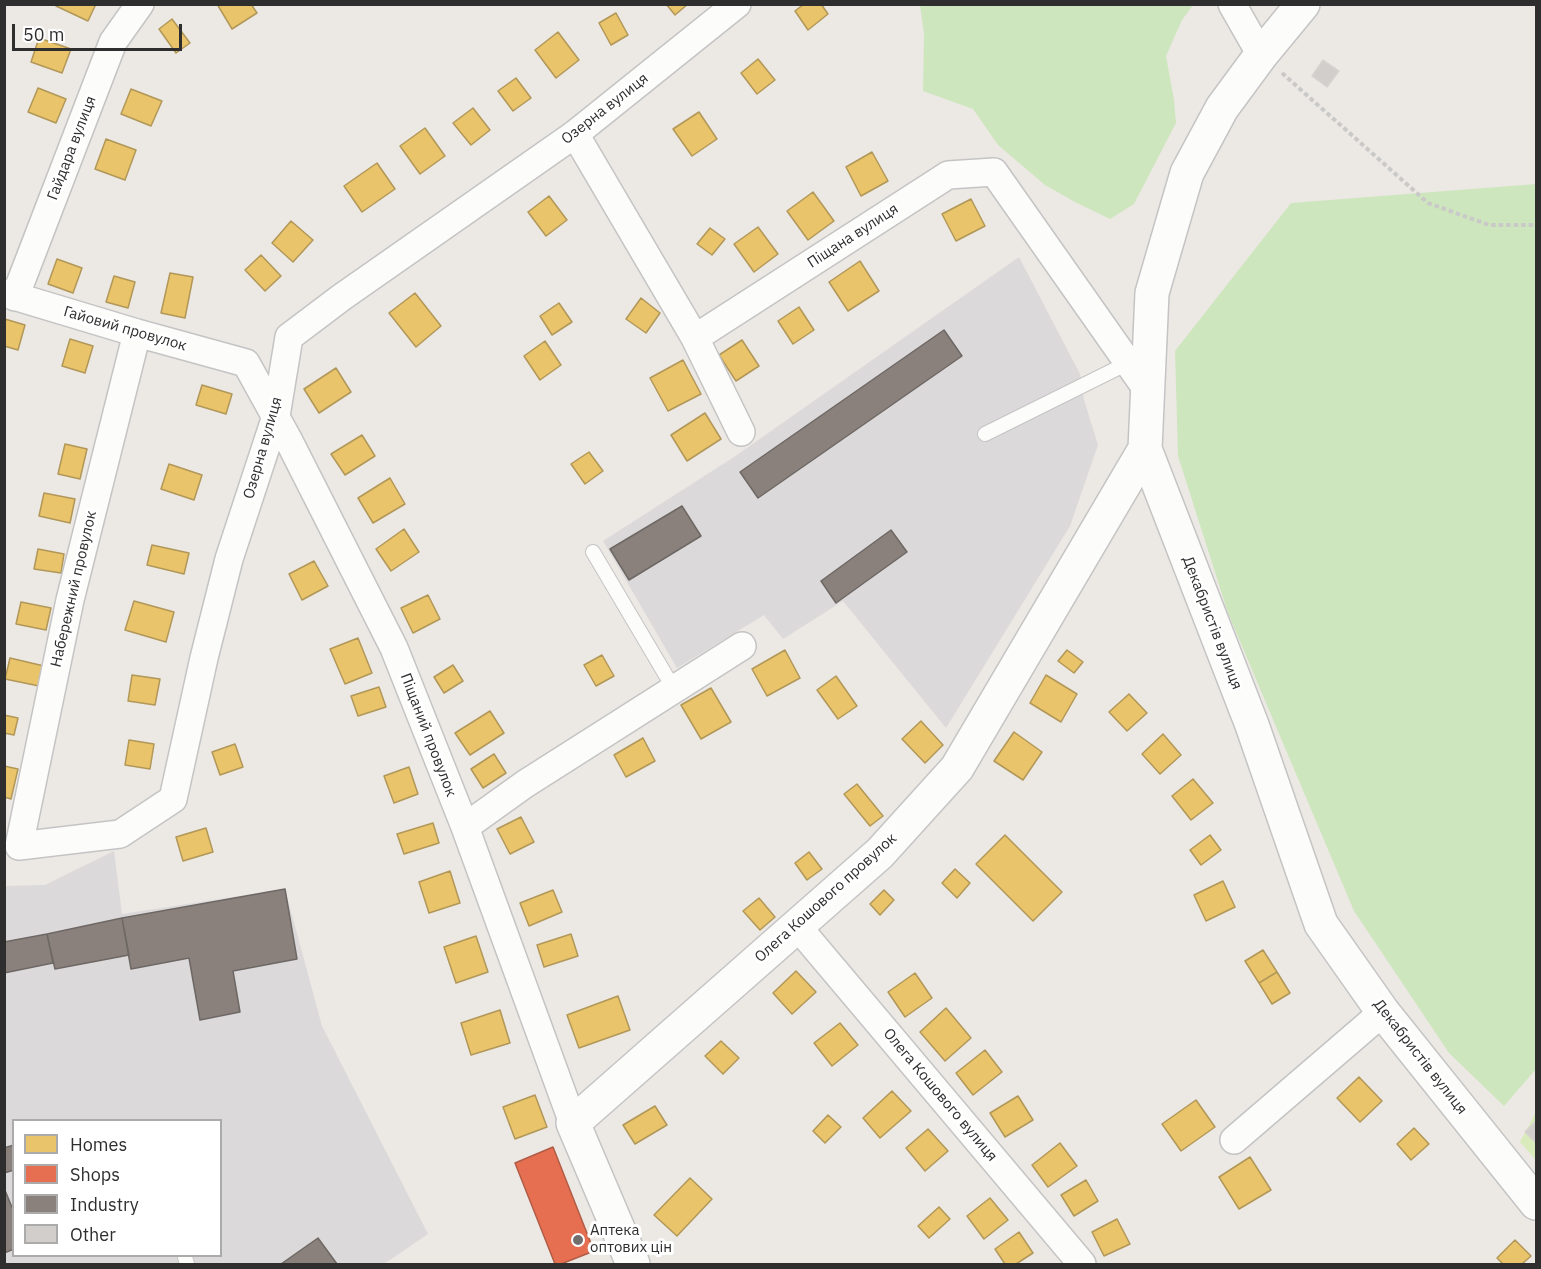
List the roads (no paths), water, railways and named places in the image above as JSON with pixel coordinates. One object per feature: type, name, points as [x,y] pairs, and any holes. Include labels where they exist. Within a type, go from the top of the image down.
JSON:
[{"type":"street","name":"Гайдара вулиця","points":[[10,295],[113,42],[140,4]]},
{"type":"street","name":"Озерна вулиця","points":[[19,846],[120,834],[173,799],[204,658],[229,559],[276,416],[289,337],[342,297],[575,134],[737,4]]},
{"type":"street","points":[[1232,4],[1261,55]]},
{"type":"street","name":"Декабристів вулиця","points":[[1303,4],[1222,108],[1187,173],[1152,293],[1145,450],[1252,725],[1322,924],[1383,1012],[1536,1203]]},
{"type":"street","points":[[575,134],[695,338],[741,432]]},
{"type":"street","name":"Піщана вулиця","points":[[695,338],[948,175],[994,172],[1148,391]]},
{"type":"street","name":"Гайовий провулок","points":[[10,295],[246,363]]},
{"type":"street","name":"Набережний провулок","points":[[19,846],[70,600],[136,333]]},
{"type":"street","name":"Піщаний провулок","points":[[246,363],[276,416],[394,648],[465,827],[573,1123]]},
{"type":"street","name":"Олега Кошового провулок","points":[[573,1123],[880,853],[957,768],[1145,450]]},
{"type":"street","points":[[465,827],[525,784],[742,646]]},
{"type":"street","name":"Олега Кошового вулиця","points":[[797,926],[1082,1264]]},
{"type":"street","points":[[1234,1140],[1383,1012]]},
{"type":"street","points":[[573,1123],[633,1264]]},
{"type":"lane","points":[[985,434],[1128,363]]},
{"type":"lane","points":[[593,552],[674,689]]},
{"type":"place","name":"Аптека оптових цін","points":[[578,1240]]}]
